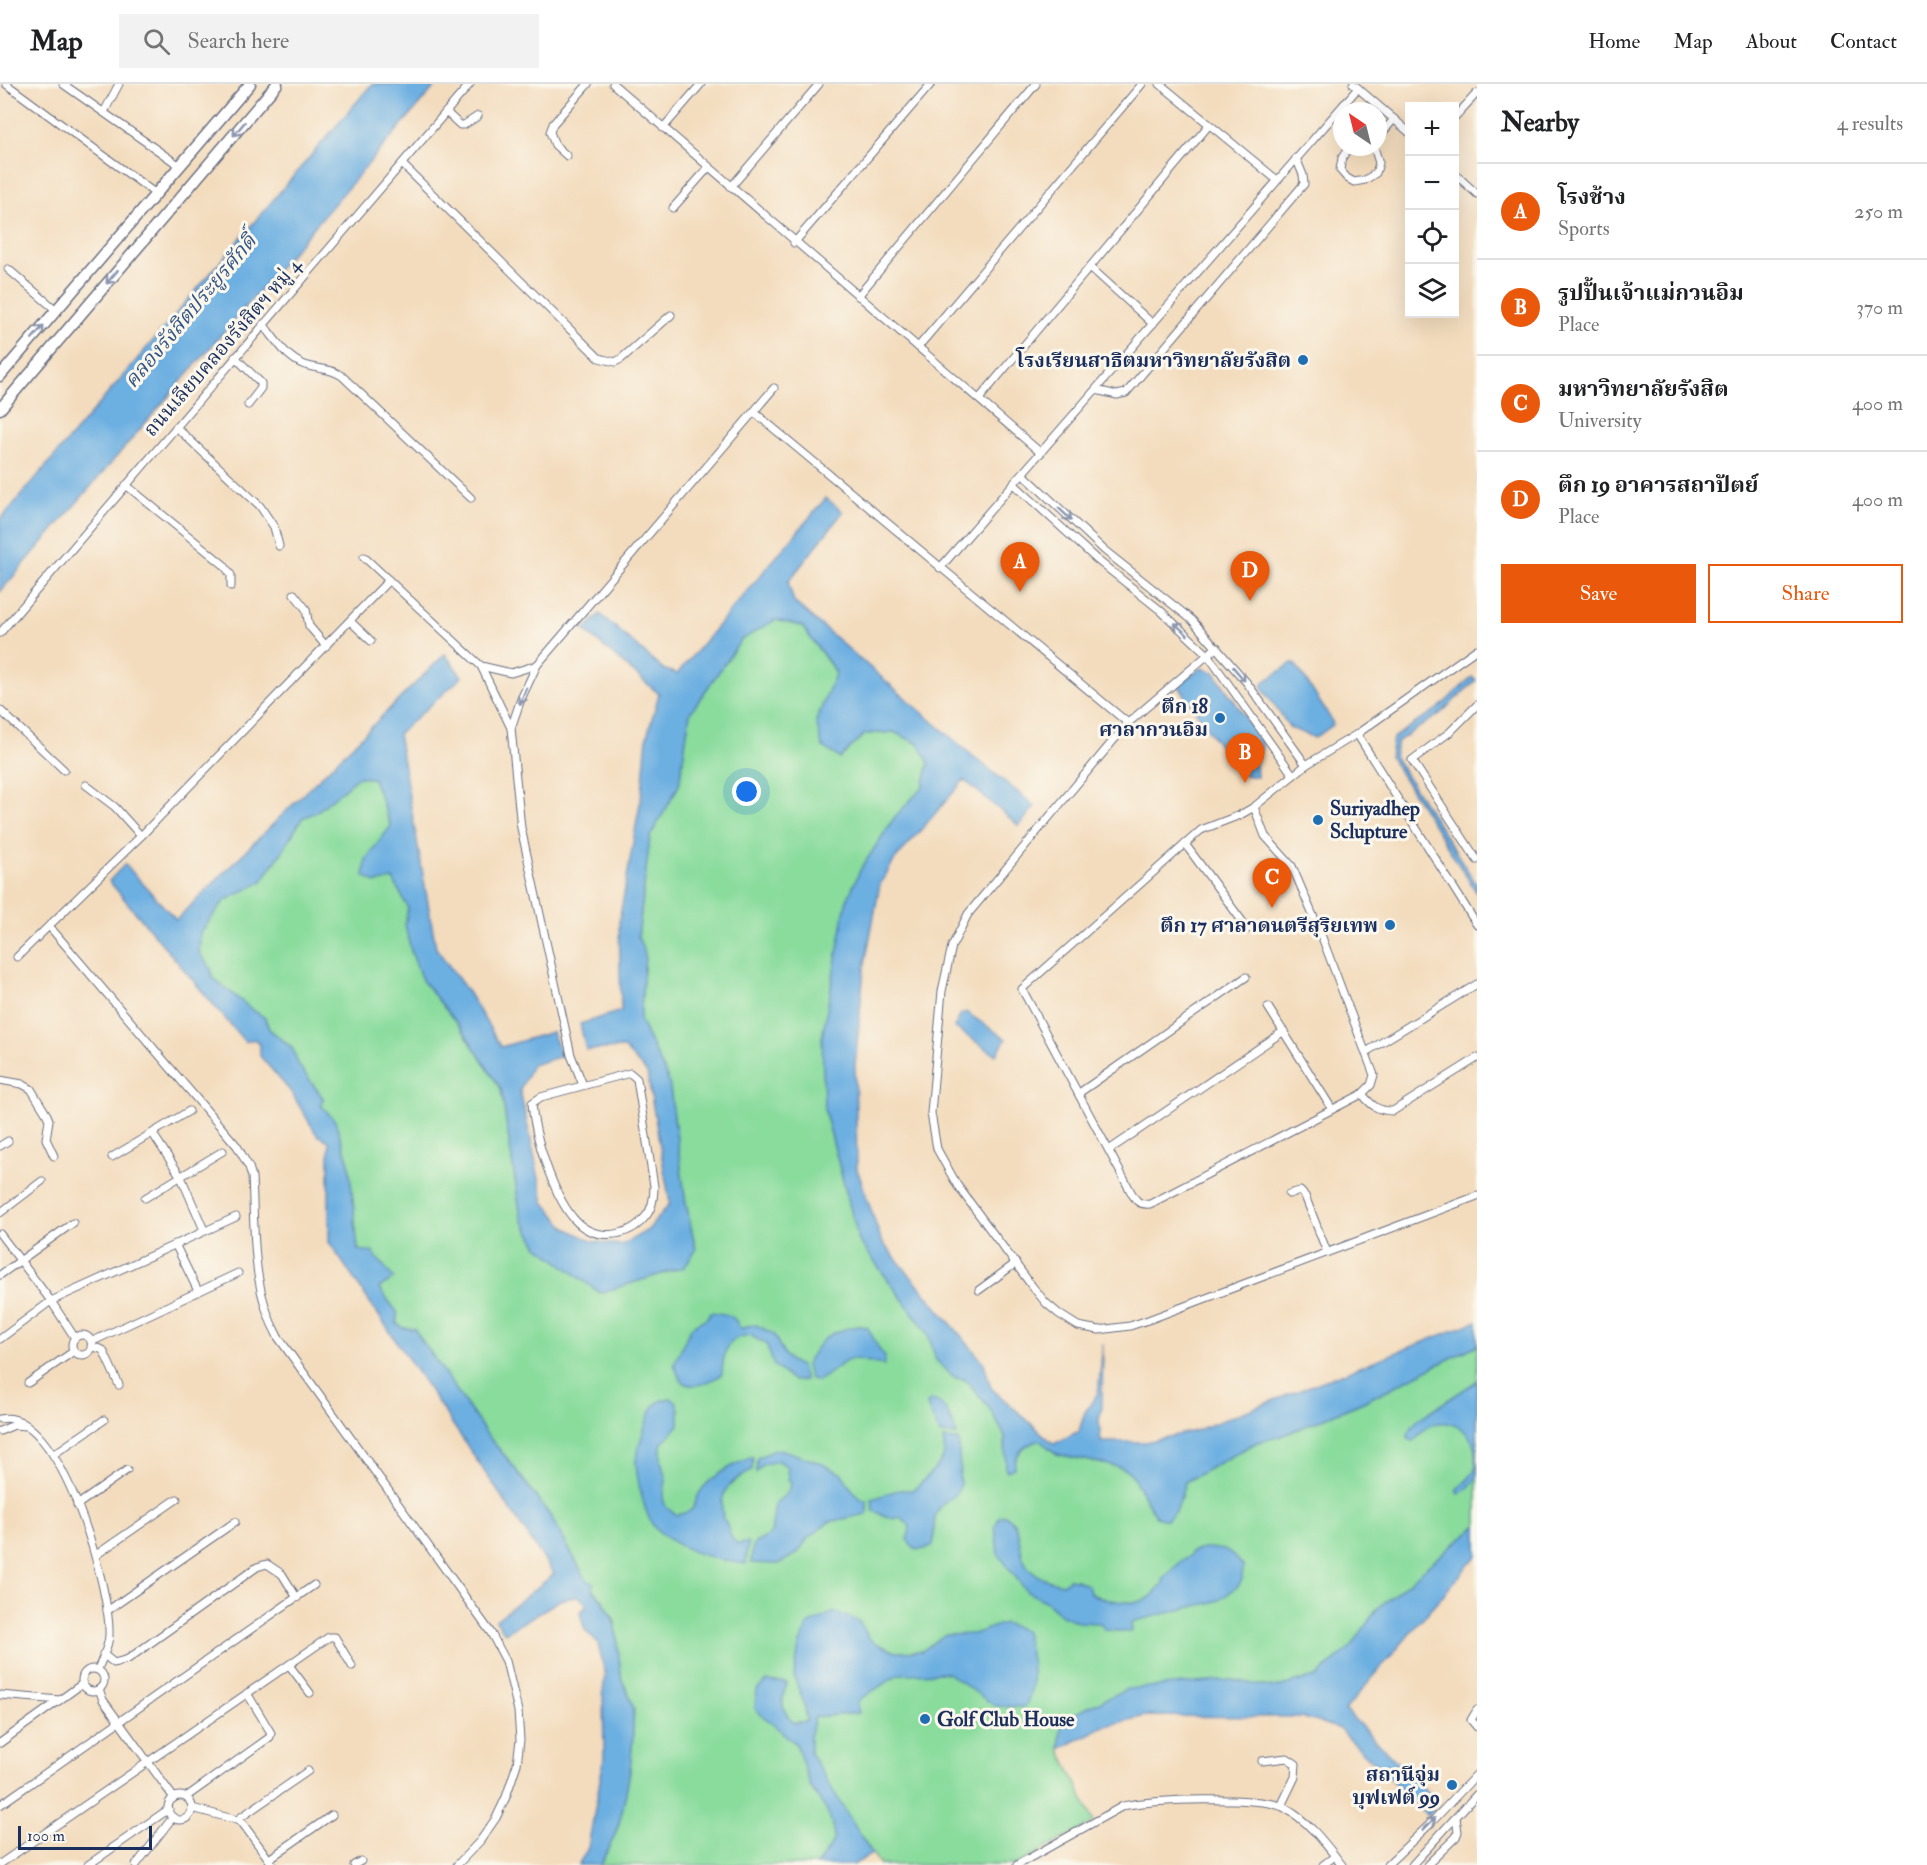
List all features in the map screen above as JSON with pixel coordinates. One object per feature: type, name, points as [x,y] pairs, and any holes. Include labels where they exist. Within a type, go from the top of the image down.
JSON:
[{"type":"main road","points":[[0,376],[250,84]]},
{"type":"main road","points":[[0,409],[276,84]]},
{"type":"street","points":[[6,84],[156,194]]},
{"type":"street","points":[[63,84],[180,165]]},
{"type":"street","points":[[104,112],[119,84]]},
{"type":"street","name":"ถนนเลียบคลองรังสิตฯ หมู่ 4","points":[[0,633],[470,84]]},
{"type":"street","points":[[567,156],[555,145],[550,132],[553,124],[588,84]]},
{"type":"street","points":[[613,84],[794,243],[1041,453]]},
{"type":"street","points":[[663,128],[701,84]]},
{"type":"street","points":[[731,187],[819,84]]},
{"type":"street","points":[[794,243],[931,84]]},
{"type":"street","points":[[858,296],[1036,84]]},
{"type":"street","points":[[918,347],[1142,84]]},
{"type":"street","points":[[1160,84],[1276,180]]},
{"type":"street","points":[[940,568],[1153,324],[1356,86],[1405,129]]},
{"type":"street","points":[[1459,113],[1477,93]]},
{"type":"street","points":[[446,112],[460,125],[478,116]]},
{"type":"street","points":[[1387,127],[1394,119]]},
{"type":"street","points":[[980,399],[1209,125]]},
{"type":"street","points":[[1343,156],[1340,170],[1354,182],[1365,180],[1376,172],[1379,164],[1377,156]]},
{"type":"street","points":[[1096,390],[1121,395],[1134,384],[1304,184],[1304,175],[1296,158]]},
{"type":"street","points":[[402,164],[599,358],[615,362],[621,359],[671,315]]},
{"type":"street","points":[[673,208],[708,168]]},
{"type":"street","points":[[1459,178],[1477,194]]},
{"type":"street","points":[[1090,267],[1153,324]]},
{"type":"street","points":[[8,269],[56,310]]},
{"type":"street","points":[[263,324],[293,358],[305,365],[331,369],[342,376],[471,498]]},
{"type":"street","points":[[235,357],[261,383],[261,388],[248,405]]},
{"type":"street","points":[[511,728],[521,699],[537,665],[774,388]]},
{"type":"street","points":[[754,412],[1128,723]]},
{"type":"street","points":[[176,427],[260,506],[274,527],[279,546]]},
{"type":"street","points":[[1023,474],[1104,550],[1192,620],[1248,684],[1306,765]]},
{"type":"street","points":[[1014,484],[1096,559],[1160,610],[1207,654],[1293,775]]},
{"type":"street","points":[[126,485],[224,566],[231,575],[231,586]]},
{"type":"street","points":[[364,557],[481,666],[511,728],[521,828],[571,1055],[583,1085]]},
{"type":"street","points":[[17,957],[141,836],[389,580]]},
{"type":"street","points":[[294,594],[306,609],[309,626],[326,646]]},
{"type":"street","points":[[350,621],[371,641]]},
{"type":"street","points":[[1217,647],[1128,723],[968,914],[952,946],[937,1028],[931,1113],[937,1149],[952,1178],[1046,1303],[1078,1326],[1099,1330],[1130,1326],[1148,1320],[1477,1196]]},
{"type":"street","points":[[1254,807],[1265,836],[1292,866],[1374,1075],[1371,1085],[1362,1094],[1150,1204],[1143,1205],[1135,1198],[1022,989],[1201,830],[1254,807],[1306,765],[1357,734],[1474,651],[1477,659]]},
{"type":"street","points":[[481,666],[498,672],[511,673],[537,665]]},
{"type":"street","points":[[1477,705],[1450,732],[1413,760],[1477,860]]},
{"type":"street","points":[[0,710],[64,770]]},
{"type":"street","points":[[1357,734],[1477,924]]},
{"type":"street","points":[[86,785],[115,807],[141,836]]},
{"type":"street","points":[[1185,844],[1248,929]]},
{"type":"street","points":[[49,926],[237,1146],[252,1177],[257,1281],[268,1319],[490,1633],[507,1661],[520,1724],[515,1774],[496,1818],[480,1841],[457,1865]]},
{"type":"street","points":[[1079,1093],[1246,977]]},
{"type":"street","points":[[1366,1052],[1477,984]]},
{"type":"street","points":[[1268,1007],[1332,1109]]},
{"type":"street","points":[[1109,1150],[1284,1031]]},
{"type":"street","points":[[1362,1094],[1371,1105],[1381,1111],[1393,1111],[1477,1058]]},
{"type":"street","points":[[630,1073],[637,1079],[654,1196],[647,1215],[639,1224],[620,1234],[591,1232],[575,1220],[558,1192],[543,1153],[533,1109],[534,1101],[583,1085],[630,1073]]},
{"type":"street","points":[[0,1080],[22,1084],[31,1089],[49,1120],[46,1139],[54,1156]]},
{"type":"street","points":[[111,1157],[189,1111]]},
{"type":"street","points":[[153,1134],[181,1177],[204,1230]]},
{"type":"street","points":[[0,1146],[8,1141]]},
{"type":"street","points":[[145,1198],[223,1151]]},
{"type":"street","points":[[0,1213],[42,1181]]},
{"type":"street","points":[[1289,1194],[1300,1191],[1305,1196],[1327,1252]]},
{"type":"street","points":[[0,1339],[51,1302],[236,1217]]},
{"type":"street","points":[[0,1275],[73,1223]]},
{"type":"street","points":[[0,1234],[75,1338]]},
{"type":"street","points":[[175,1244],[198,1291]]},
{"type":"street","points":[[979,1290],[1016,1263]]},
{"type":"street","points":[[119,1385],[103,1350],[91,1344],[83,1335],[75,1338],[72,1345],[74,1351],[86,1354],[91,1344],[238,1273]]},
{"type":"street","points":[[28,1383],[74,1351]]},
{"type":"street","points":[[0,1419],[20,1421],[36,1432],[54,1454],[77,1505],[96,1555],[107,1611],[110,1636],[98,1670]]},
{"type":"street","points":[[54,1454],[104,1420]]},
{"type":"street","points":[[0,1431],[14,1425],[26,1426]]},
{"type":"street","points":[[77,1505],[127,1470]]},
{"type":"street","points":[[96,1555],[177,1499]]},
{"type":"street","points":[[107,1611],[235,1522]]},
{"type":"street","points":[[104,1654],[114,1663],[128,1659],[257,1567],[267,1564],[282,1574],[297,1598]]},
{"type":"street","points":[[0,1805],[314,1585]]},
{"type":"street","points":[[0,1864],[332,1636],[338,1640],[352,1666]]},
{"type":"street","points":[[289,1665],[310,1693]]},
{"type":"street","points":[[90,1669],[98,1670],[104,1679],[99,1689],[87,1690],[82,1684],[81,1678],[90,1669]]},
{"type":"street","points":[[0,1743],[82,1684]]},
{"type":"street","points":[[99,1689],[103,1700],[174,1798]]},
{"type":"street","points":[[192,1808],[189,1816],[181,1819],[173,1817],[169,1809],[174,1798],[186,1797],[270,1737],[271,1732],[267,1724],[247,1693]]},
{"type":"street","points":[[0,1695],[60,1700]]},
{"type":"street","points":[[1477,1710],[1471,1720],[1477,1727]]},
{"type":"street","points":[[1262,1761],[1287,1758],[1296,1764],[1295,1777],[1281,1806]]},
{"type":"street","points":[[237,1820],[308,1771]]},
{"type":"street","points":[[1387,1865],[1477,1774]]},
{"type":"street","points":[[1412,1865],[1477,1794]]},
{"type":"street","points":[[186,1797],[192,1808],[237,1820],[243,1824],[271,1862],[333,1815]]},
{"type":"street","points":[[1017,1865],[1112,1812],[1134,1803],[1168,1800],[1260,1801],[1281,1806],[1310,1826],[1342,1865]]},
{"type":"street","points":[[88,1865],[169,1809]]},
{"type":"street","points":[[136,1865],[173,1817]]},
{"type":"street","points":[[1427,1865],[1456,1837],[1458,1832],[1456,1818]]},
{"type":"street","points":[[1323,1865],[1335,1856]]},
{"type":"green space","points":[[775,620],[802,626],[836,673],[816,721],[840,758],[865,734],[894,732],[919,744],[929,763],[923,787],[894,818],[824,1108],[859,1241],[928,1333],[936,1360],[954,1377],[966,1380],[988,1406],[1005,1436],[1006,1469],[1025,1445],[1039,1440],[1057,1454],[1119,1467],[1130,1472],[1156,1517],[1177,1509],[1185,1482],[1257,1442],[1281,1436],[1363,1402],[1477,1345],[1477,1526],[1376,1610],[1352,1646],[1316,1677],[1274,1688],[1231,1680],[1061,1720],[1060,1749],[1094,1822],[1016,1865],[880,1865],[857,1830],[829,1849],[816,1865],[600,1865],[619,1824],[630,1772],[634,1709],[622,1681],[615,1621],[604,1601],[591,1588],[551,1517],[488,1436],[414,1329],[403,1328],[397,1324],[397,1312],[378,1288],[394,1278],[358,1250],[349,1163],[335,1121],[321,1105],[323,1098],[299,1066],[292,1048],[269,1029],[265,1018],[212,977],[199,953],[200,933],[224,901],[261,882],[302,818],[316,812],[358,777],[373,778],[391,827],[366,859],[393,879],[408,908],[405,925],[422,980],[464,1032],[501,1089],[521,1218],[538,1246],[600,1293],[696,1250],[686,1204],[669,1082],[640,1020],[645,954],[638,937],[650,836],[679,785],[690,713],[741,639]]},
{"type":"water","name":"คลองรังสิตประยูรศักดิ์","points":[[372,84],[437,84],[0,592],[0,520]]},
{"type":"water","points":[[826,498],[843,512],[788,582],[794,602],[974,757],[1035,806],[1019,826],[964,780],[894,861],[880,884],[864,969],[855,1066],[857,1169],[882,1242],[984,1363],[991,1388],[1054,1444],[1079,1431],[1085,1412],[1098,1393],[1103,1344],[1102,1406],[1099,1421],[1101,1442],[1145,1442],[1195,1431],[1477,1321],[1477,1345],[1363,1402],[1281,1436],[1257,1442],[1185,1482],[1177,1509],[1167,1520],[1156,1517],[1130,1472],[1119,1467],[1057,1454],[1039,1440],[1022,1450],[1014,1468],[1007,1471],[1005,1436],[988,1406],[966,1380],[954,1377],[936,1360],[928,1333],[859,1241],[824,1108],[822,1038],[846,903],[860,870],[894,818],[923,787],[929,763],[919,744],[894,732],[865,734],[840,758],[822,746],[816,721],[836,672],[802,626],[775,620],[741,640],[690,713],[679,785],[650,837],[638,937],[645,954],[640,1020],[669,1082],[686,1204],[696,1250],[684,1267],[600,1293],[538,1246],[521,1218],[501,1089],[464,1032],[422,980],[411,951],[405,925],[408,908],[393,879],[376,883],[364,876],[366,859],[391,826],[373,778],[358,777],[316,812],[302,818],[261,882],[224,901],[200,933],[199,953],[211,969],[212,977],[265,1018],[269,1029],[292,1048],[299,1066],[323,1098],[321,1105],[335,1121],[349,1163],[358,1250],[372,1252],[394,1278],[379,1288],[397,1312],[397,1324],[403,1328],[414,1329],[488,1436],[551,1517],[587,1581],[594,1583],[592,1589],[613,1619],[621,1676],[633,1706],[633,1739],[626,1796],[613,1839],[600,1865],[578,1865],[588,1848],[604,1758],[605,1674],[598,1643],[585,1630],[580,1613],[587,1605],[579,1596],[560,1600],[505,1633],[496,1620],[554,1574],[329,1242],[329,1141],[317,1135],[291,1092],[260,1056],[260,1046],[255,1039],[245,1042],[109,881],[125,864],[176,920],[445,654],[462,677],[398,734],[436,948],[468,992],[501,1047],[552,1032],[562,1056],[532,1065],[520,1090],[544,1202],[566,1228],[592,1241],[622,1245],[648,1230],[670,1203],[647,1073],[624,1048],[586,1050],[580,1024],[621,1011],[619,922],[642,792],[647,737],[659,694],[584,630],[600,614],[663,669],[677,674]]},
{"type":"water","points":[[1292,663],[1296,665],[1333,725],[1315,738],[1290,728],[1262,688],[1264,682]]},
{"type":"water","name":"ตึก 18 ศาลากวนอิม","points":[[1201,668],[1214,672],[1262,741],[1256,764],[1257,777],[1245,775],[1230,762],[1178,685]]},
{"type":"water","points":[[1472,677],[1476,680],[1440,714],[1398,741],[1394,756],[1477,885],[1477,893],[1390,757],[1393,738],[1439,708]]},
{"type":"water","points":[[966,1012],[1006,1039],[996,1055],[954,1027],[961,1014]]},
{"type":"water","points":[[711,1312],[731,1317],[739,1327],[744,1329],[746,1326],[756,1325],[774,1334],[787,1358],[801,1366],[805,1380],[794,1381],[774,1366],[766,1343],[754,1338],[753,1335],[737,1338],[728,1346],[723,1358],[722,1374],[718,1377],[697,1385],[686,1384],[678,1375],[674,1364],[691,1327],[707,1318]]},
{"type":"water","points":[[859,1326],[867,1327],[885,1357],[884,1365],[851,1359],[817,1381],[809,1378],[806,1365],[821,1342],[840,1330]]},
{"type":"water","points":[[1477,1381],[1477,1478],[1459,1494],[1457,1490],[1472,1475],[1476,1467],[1476,1454],[1471,1438],[1459,1427],[1444,1423],[1427,1427],[1414,1441],[1408,1439],[1408,1435],[1420,1418]]},
{"type":"water","points":[[670,1398],[676,1401],[679,1410],[679,1425],[661,1444],[661,1460],[666,1480],[663,1499],[666,1507],[676,1515],[693,1508],[700,1492],[720,1473],[753,1457],[752,1470],[733,1482],[722,1500],[722,1517],[734,1540],[737,1544],[748,1543],[746,1564],[710,1557],[687,1549],[665,1537],[656,1529],[648,1516],[636,1463],[643,1434],[654,1406],[661,1400]]},
{"type":"water","points":[[931,1400],[941,1404],[945,1409],[957,1435],[940,1434],[928,1408],[927,1404]]},
{"type":"water","points":[[943,1439],[958,1440],[961,1471],[959,1487],[957,1492],[937,1512],[933,1545],[916,1549],[907,1539],[910,1531],[908,1524],[900,1517],[894,1519],[873,1511],[872,1499],[894,1491],[914,1489],[943,1458]]},
{"type":"water","points":[[775,1450],[783,1450],[820,1463],[842,1474],[862,1500],[867,1500],[867,1514],[829,1522],[808,1538],[797,1554],[778,1564],[751,1563],[755,1543],[771,1534],[775,1503],[786,1494],[791,1486],[791,1482],[788,1481],[788,1468],[779,1461],[763,1464],[756,1473],[757,1458]]},
{"type":"water","points":[[1005,1515],[1014,1523],[1025,1562],[1032,1571],[1044,1579],[1063,1584],[1068,1579],[1077,1580],[1088,1586],[1090,1593],[1103,1598],[1119,1602],[1143,1601],[1163,1585],[1163,1580],[1181,1561],[1190,1556],[1191,1552],[1208,1548],[1224,1550],[1231,1554],[1243,1566],[1242,1580],[1220,1600],[1131,1622],[1132,1631],[1129,1632],[1105,1630],[1100,1623],[1078,1622],[1062,1615],[1047,1602],[1027,1592],[998,1554],[995,1526],[999,1517]]},
{"type":"water","points":[[1477,1526],[1477,1555],[1345,1710],[1439,1804],[1428,1816],[1338,1728],[1301,1717],[1145,1716],[1102,1727],[1060,1749],[1061,1720],[1127,1689],[1231,1680],[1274,1688],[1316,1677],[1352,1646],[1376,1610]]},
{"type":"water","points":[[834,1612],[859,1621],[871,1641],[895,1652],[922,1651],[944,1635],[974,1634],[1004,1623],[1025,1631],[1032,1670],[1031,1689],[1025,1707],[995,1706],[948,1673],[899,1674],[857,1701],[859,1713],[815,1717],[810,1737],[810,1753],[872,1854],[853,1865],[816,1865],[829,1849],[834,1838],[832,1823],[811,1788],[796,1744],[755,1709],[757,1690],[767,1681],[787,1683],[783,1700],[786,1713],[793,1723],[807,1721],[805,1707],[794,1676],[799,1646],[808,1625]]},
{"type":"place","name":"โรงเรียนสาธิตมหาวิทยาลัยรังสิต","points":[[1303,360]]},
{"type":"place","name":"โรงช้าง","points":[[1020,592]]},
{"type":"place","name":"ตึก 19 อาคารสถาปัตย์","points":[[1250,601]]},
{"type":"place","name":"ตึก 18 ศาลากวนอิม","points":[[1220,718]]},
{"type":"place","name":"รูปปั้นเจ้าแม่กวนอิม","points":[[1245,783]]},
{"type":"place","name":"Suriyadhep Sclupture","points":[[1318,820]]},
{"type":"place","name":"มหาวิทยาลัยรังสิต","points":[[1272,908]]},
{"type":"place","name":"ตึก 17 ศาลาดนตรีสุริยเทพ","points":[[1390,925]]},
{"type":"place","name":"Golf Club House","points":[[925,1719]]},
{"type":"place","name":"สถานีจุ่ม บุฟเฟต์ 99","points":[[1452,1785]]}]
